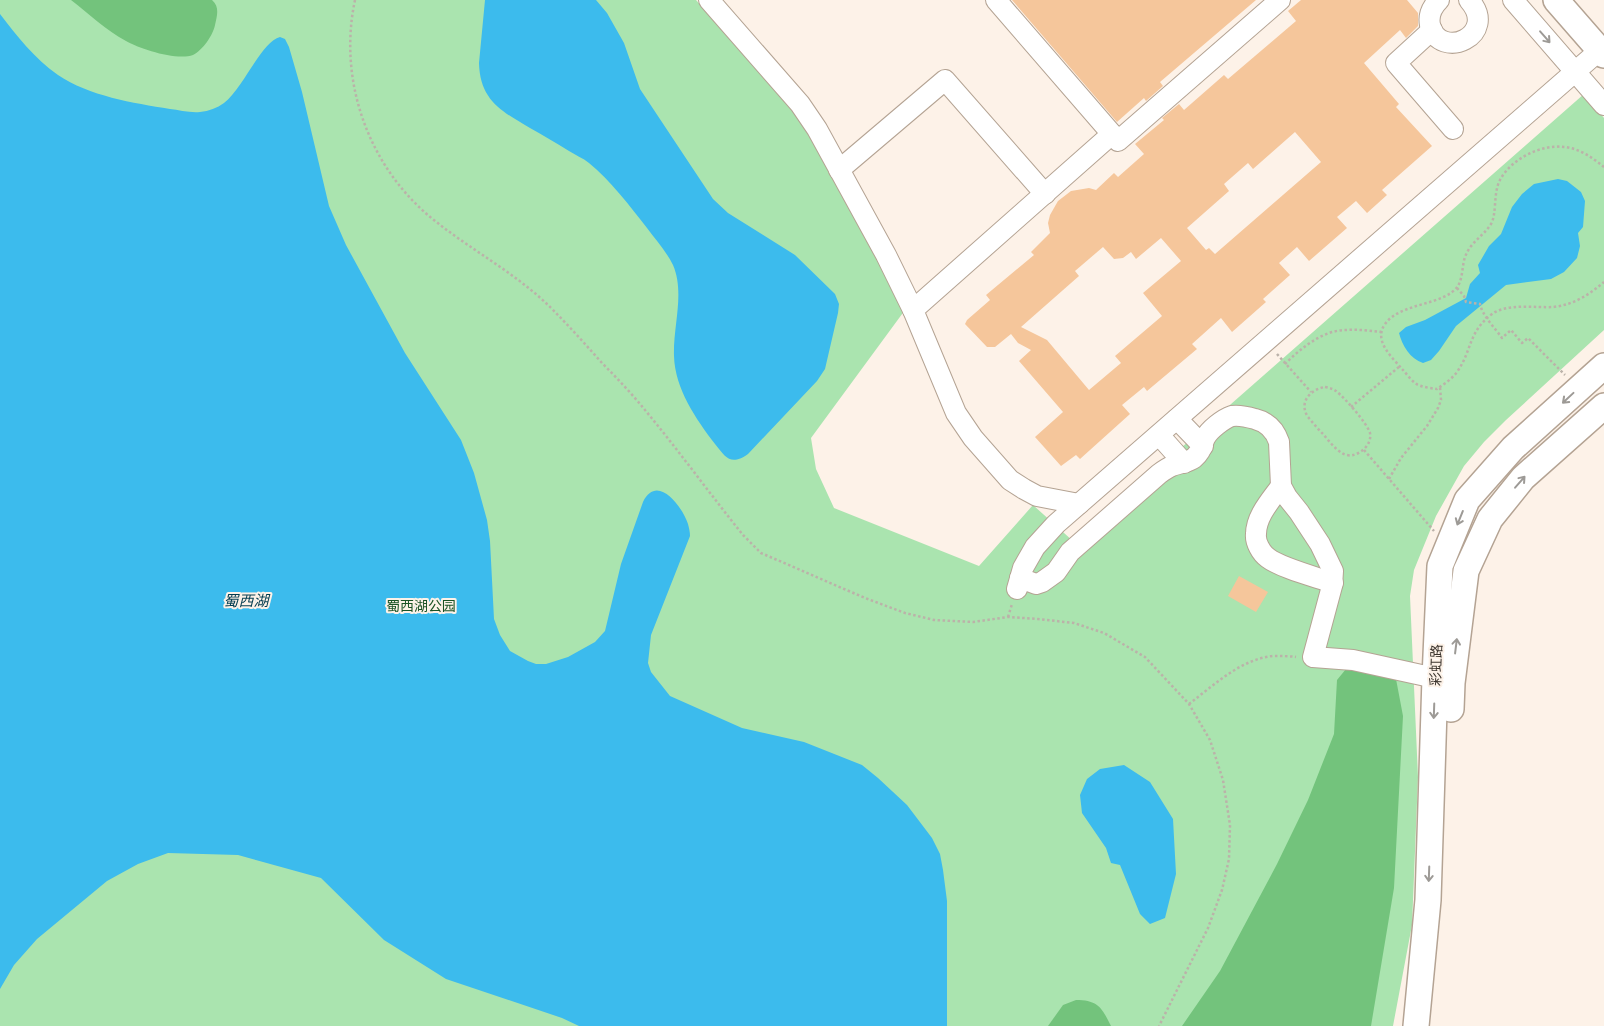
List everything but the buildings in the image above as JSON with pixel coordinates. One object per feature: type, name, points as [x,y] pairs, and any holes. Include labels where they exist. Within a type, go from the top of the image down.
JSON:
[{"type":"main road","points":[[1556,0],[1602,52]]},
{"type":"main road","name":"彩虹路","points":[[1416,1026],[1428,900],[1440,566],[1467,500],[1513,448],[1604,366]]},
{"type":"main road","name":"彩虹路","points":[[1433,1026],[1445,905],[1452,684],[1466,571],[1490,519],[1522,478],[1604,406]]},
{"type":"street","points":[[709,0],[800,104],[817,129],[886,255],[913,310],[956,413],[970,435],[1010,480],[1024,490],[1037,496],[1079,504]]},
{"type":"street","points":[[996,0],[1118,141],[1280,0]]},
{"type":"street","points":[[1439,0],[1430,14],[1432,30],[1437,37],[1452,43],[1468,39],[1478,24],[1475,7],[1469,0]]},
{"type":"street","points":[[1513,0],[1604,105]]},
{"type":"street","points":[[1432,30],[1396,62],[1453,129]]},
{"type":"street","points":[[1435,678],[1353,660],[1313,657],[1333,583],[1333,571],[1331,564],[1281,486],[1279,442],[1274,432],[1265,423],[1249,417],[1231,416],[1210,431],[1205,438],[1203,446],[1195,456],[1159,474],[1070,552],[1056,572],[1048,579],[1036,584],[1018,584],[1023,568],[1035,547],[1056,524],[1575,72],[1602,52]]},
{"type":"street","points":[[840,170],[945,80],[1045,194]]},
{"type":"street","points":[[913,310],[1112,134]]},
{"type":"street","points":[[1177,419],[1203,446]]},
{"type":"street","points":[[1159,435],[1184,463]]},
{"type":"street","points":[[1281,486],[1265,510],[1257,529],[1256,538],[1262,552],[1267,558],[1278,564],[1333,583]]},
{"type":"path","points":[[355,0],[351,17],[350,52],[355,93],[368,136],[390,176],[413,202],[438,224],[514,277],[552,309],[645,410],[743,535],[761,553],[906,614],[934,620],[973,622],[1008,617],[1038,619],[1074,623],[1096,630],[1145,657],[1189,704],[1210,740],[1223,780],[1230,825],[1229,859],[1222,890],[1208,928],[1159,1026]]},
{"type":"path","points":[[1604,167],[1590,156],[1564,147],[1549,147],[1531,153],[1517,162],[1506,171],[1499,181],[1491,224],[1472,243],[1465,257],[1457,288],[1448,295],[1402,311],[1385,324],[1381,332],[1382,342],[1386,350],[1416,384],[1436,389],[1456,373],[1463,362],[1473,335],[1478,327],[1494,312],[1514,307],[1554,307],[1571,304],[1589,295],[1604,282]]},
{"type":"path","points":[[1457,288],[1464,296],[1466,302],[1480,304],[1481,311],[1502,338],[1510,330],[1522,343],[1528,338],[1578,388]]},
{"type":"path","points":[[1285,364],[1301,348],[1329,333],[1345,330],[1381,332]]},
{"type":"path","points":[[1266,342],[1311,392]]},
{"type":"path","points":[[1351,407],[1400,366]]},
{"type":"path","points":[[1389,479],[1401,458],[1438,408],[1440,387]]},
{"type":"path","points":[[1320,388],[1331,388],[1339,393],[1370,432],[1369,442],[1364,450],[1353,456],[1346,455],[1331,443],[1306,412],[1306,400],[1311,392],[1320,388]]},
{"type":"path","points":[[1364,450],[1448,547]]},
{"type":"path","points":[[1189,704],[1229,674],[1253,661],[1272,656],[1313,657]]},
{"type":"green space","name":"蜀西湖公园","points":[[0,0],[696,0],[790,102],[814,133],[905,310],[811,438],[816,469],[834,508],[979,566],[1033,505],[1074,542],[1584,94],[1604,118],[1604,330],[1506,420],[1464,466],[1436,516],[1414,570],[1410,596],[1418,777],[1412,925],[1393,1026],[0,1026]]},
{"type":"green space","points":[[71,0],[212,0],[217,9],[217,15],[212,33],[200,50],[193,55],[168,55],[149,51],[126,41]]},
{"type":"green space","points":[[1346,669],[1396,679],[1403,716],[1394,888],[1371,1026],[1182,1026],[1220,971],[1277,864],[1308,800],[1334,734],[1337,680]]},
{"type":"green space","points":[[1076,1000],[1094,1003],[1105,1014],[1111,1026],[1048,1026],[1063,1005]]},
{"type":"water","points":[[485,0],[596,0],[607,13],[624,43],[640,89],[713,199],[728,213],[795,255],[835,294],[839,304],[838,313],[825,369],[817,381],[748,454],[742,458],[729,459],[722,453],[701,424],[682,392],[675,368],[674,356],[678,287],[673,265],[664,250],[620,194],[597,170],[584,160],[501,110],[488,95],[480,76],[479,63]]},
{"type":"water","name":"蜀西湖","points":[[0,14],[34,54],[58,75],[70,82],[112,98],[192,112],[210,110],[224,103],[238,87],[266,47],[280,37],[285,39],[302,92],[329,206],[346,245],[405,353],[461,440],[474,473],[487,520],[490,541],[494,619],[500,635],[510,651],[536,664],[546,664],[568,657],[595,642],[605,631],[621,564],[643,502],[649,494],[655,491],[662,491],[669,495],[685,517],[690,536],[651,635],[648,663],[651,672],[670,696],[742,728],[804,742],[862,765],[907,805],[932,838],[940,854],[943,870],[947,901],[947,1026],[579,1026],[562,1018],[446,979],[384,940],[321,878],[238,855],[168,853],[138,864],[107,881],[37,939],[14,965],[0,989]]},
{"type":"water","points":[[1558,179],[1567,181],[1581,192],[1585,201],[1583,227],[1578,233],[1580,246],[1577,258],[1564,272],[1551,279],[1506,285],[1456,326],[1431,360],[1423,363],[1410,355],[1404,347],[1399,333],[1406,327],[1425,320],[1466,298],[1470,284],[1480,273],[1478,265],[1489,246],[1501,234],[1512,207],[1522,194],[1534,184]]},
{"type":"water","points":[[1124,765],[1150,782],[1173,819],[1176,874],[1165,918],[1150,924],[1140,914],[1120,865],[1111,863],[1106,848],[1082,813],[1080,795],[1087,779],[1100,769]]}]
